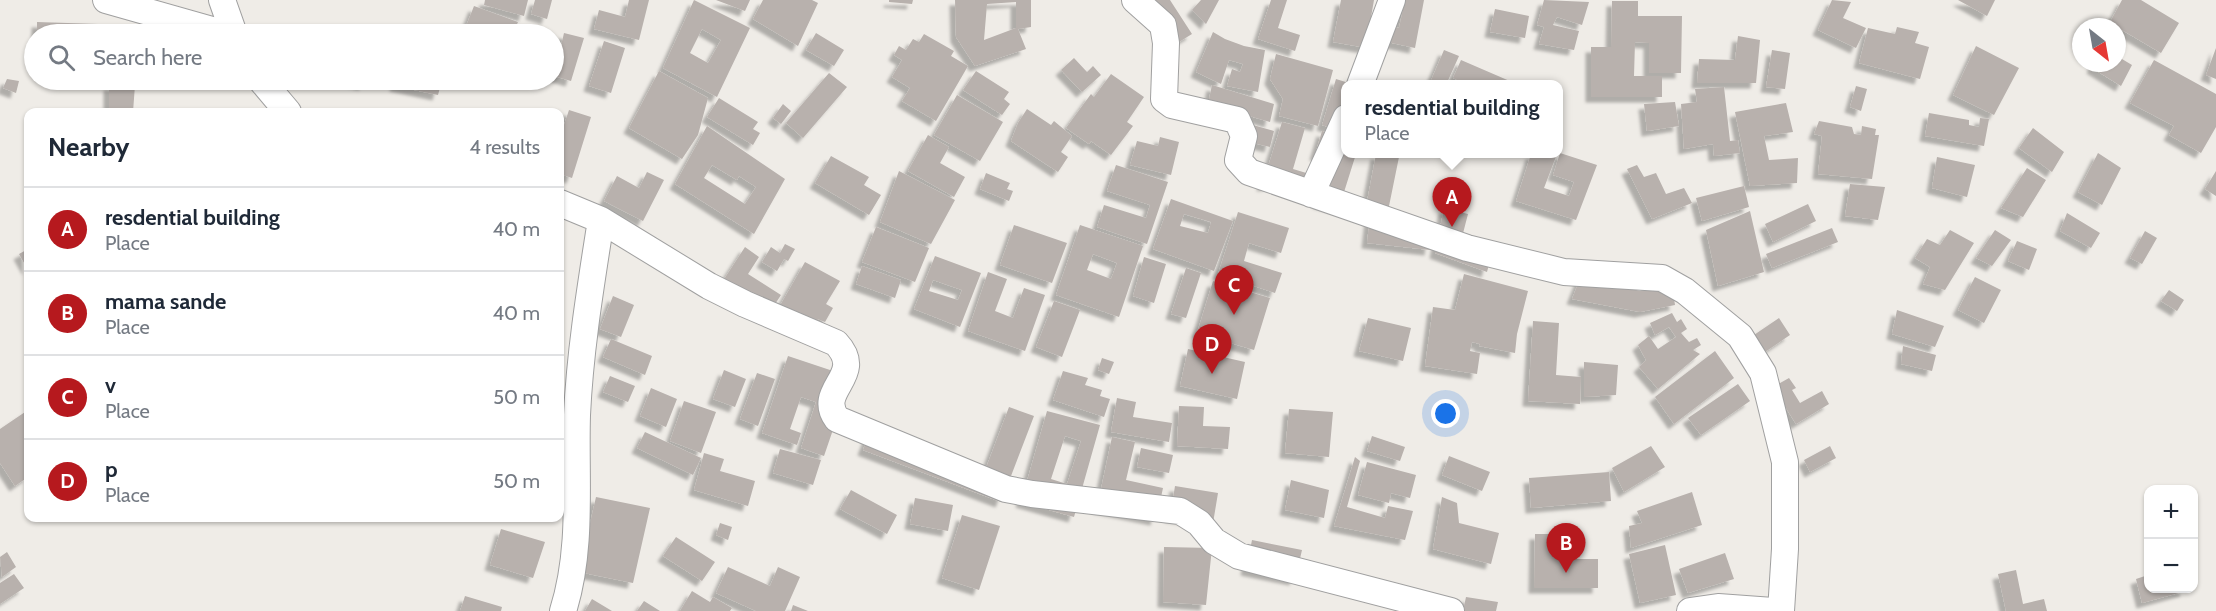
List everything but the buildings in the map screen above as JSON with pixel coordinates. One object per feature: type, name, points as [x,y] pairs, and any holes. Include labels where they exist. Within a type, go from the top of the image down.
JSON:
[{"type":"street","points":[[105,0],[190,24]]},
{"type":"street","points":[[222,0],[230,24]]},
{"type":"street","points":[[1134,0],[1163,25],[1166,43],[1164,99],[1172,105],[1237,120],[1244,136],[1238,160],[1249,172],[1467,248],[1524,263],[1564,272],[1662,278],[1685,291],[1740,336],[1763,373],[1785,462],[1785,549],[1781,611]]},
{"type":"street","points":[[1362,80],[1392,0]]},
{"type":"street","points":[[269,90],[285,108]]},
{"type":"street","points":[[1311,194],[1341,129]]},
{"type":"street","points":[[564,205],[601,220],[709,286],[836,343],[843,351],[847,363],[847,372],[830,399],[832,413],[837,419],[1006,489],[1180,511],[1199,523],[1214,541],[1239,556],[1451,611]]},
{"type":"street","points":[[563,611],[568,597],[575,550],[577,416],[589,296],[601,220]]},
{"type":"street","points":[[1690,611],[1718,607],[1773,611]]},
{"type":"place","name":"resdential building","points":[[1452,227]]},
{"type":"place","name":"v","points":[[1234,315]]},
{"type":"place","name":"p","points":[[1212,374]]},
{"type":"place","name":"mama sande","points":[[1566,573]]}]
